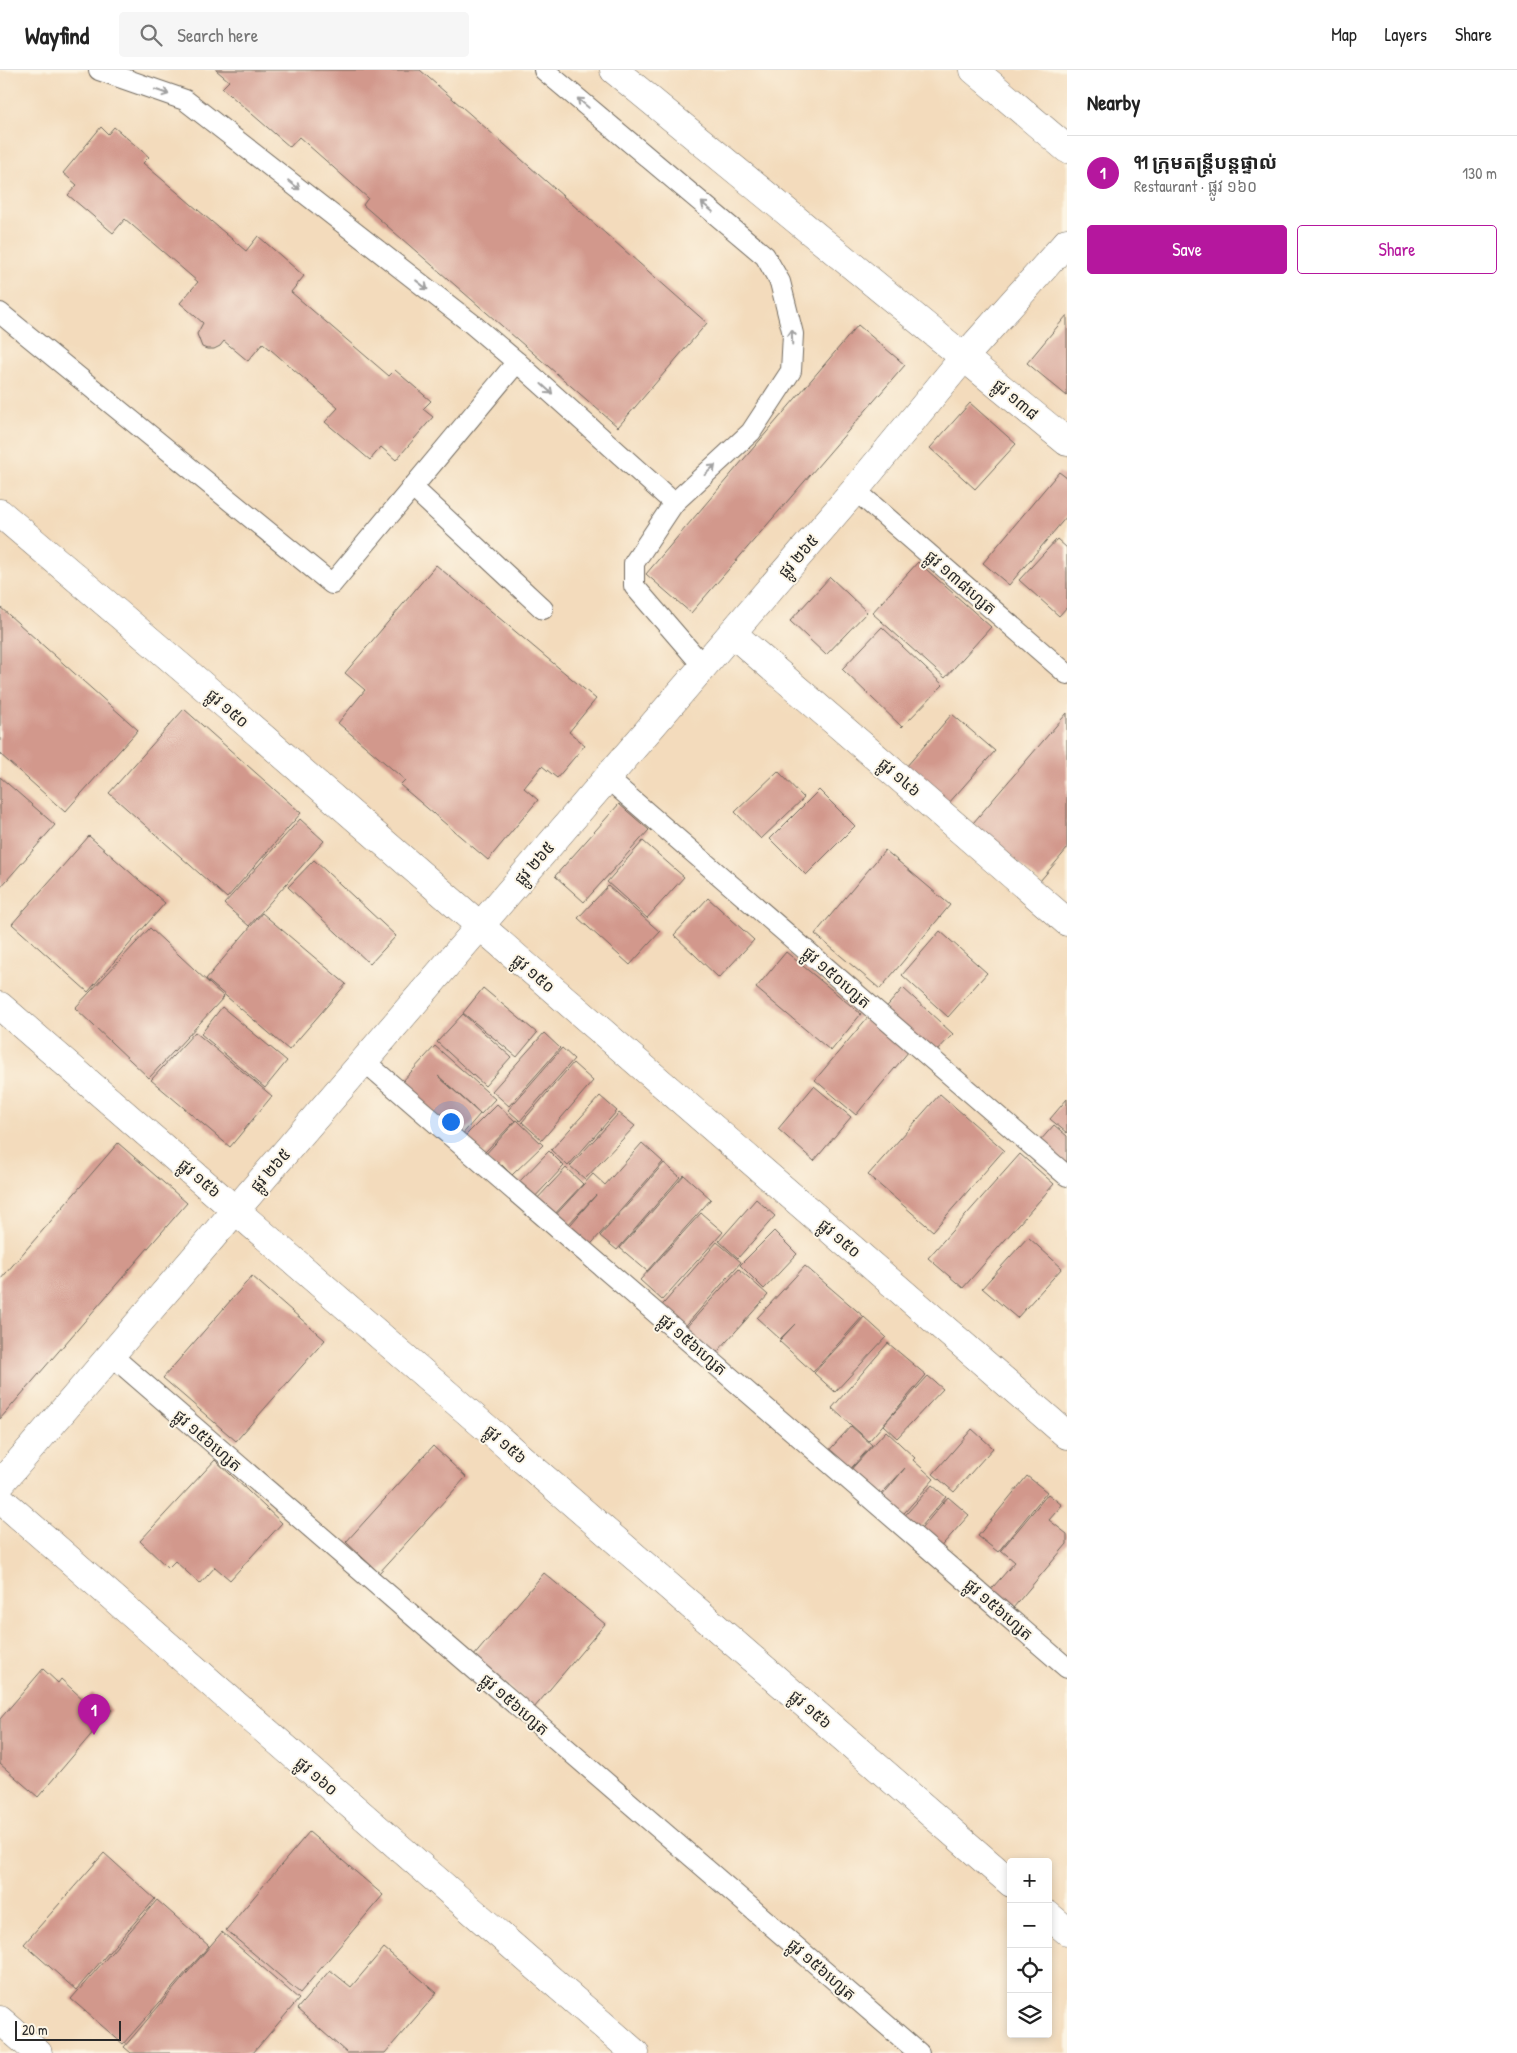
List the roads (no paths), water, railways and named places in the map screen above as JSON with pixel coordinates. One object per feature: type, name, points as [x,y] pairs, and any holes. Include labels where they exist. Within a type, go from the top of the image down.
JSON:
[{"type":"street","name":"ផ្លូវ ១៣៨","points":[[614,70],[1067,442]]},
{"type":"street","points":[[974,70],[1067,149]]},
{"type":"street","name":"ផ្លូវ ២៦៥","points":[[0,1484],[855,490],[964,356],[1067,242]]},
{"type":"street","name":"ផ្លូវ ១៥០","points":[[0,513],[1067,1434]]},
{"type":"street","name":"ផ្លូវ ១៤៦","points":[[732,633],[1067,922]]},
{"type":"street","name":"ផ្លូវ ១៥៦","points":[[0,1006],[1007,1879]]},
{"type":"street","name":"ផ្លូវ ១៦០","points":[[0,1499],[635,2053]]},
{"type":"street","points":[[1052,1918],[1067,1931]]},
{"type":"street","points":[[0,2020],[38,2053]]},
{"type":"lane","points":[[99,70],[185,100],[463,317],[517,362],[674,503]]},
{"type":"lane","points":[[544,70],[765,256],[780,282],[793,334],[791,371],[751,432],[674,503],[634,563],[634,586],[703,666]]},
{"type":"lane","points":[[0,313],[332,584],[517,362]]},
{"type":"lane","points":[[412,488],[544,609]]},
{"type":"lane","name":"ផ្លូវ ១៣៨ហ្សេត","points":[[855,490],[1067,674]]},
{"type":"lane","name":"ផ្លូវ ១៥០ហ្សេត","points":[[607,778],[1067,1176]]},
{"type":"lane","name":"ផ្លូវ ១៥៦ហ្សេត","points":[[364,1061],[1067,1668]]},
{"type":"lane","name":"ផ្លូវ ១៥៦ហ្សេត","points":[[111,1355],[919,2053]]},
{"type":"place","name":"91 ក្រុមតន្រ្តីបន្តផ្ទាល់","points":[[94,1735]]}]
